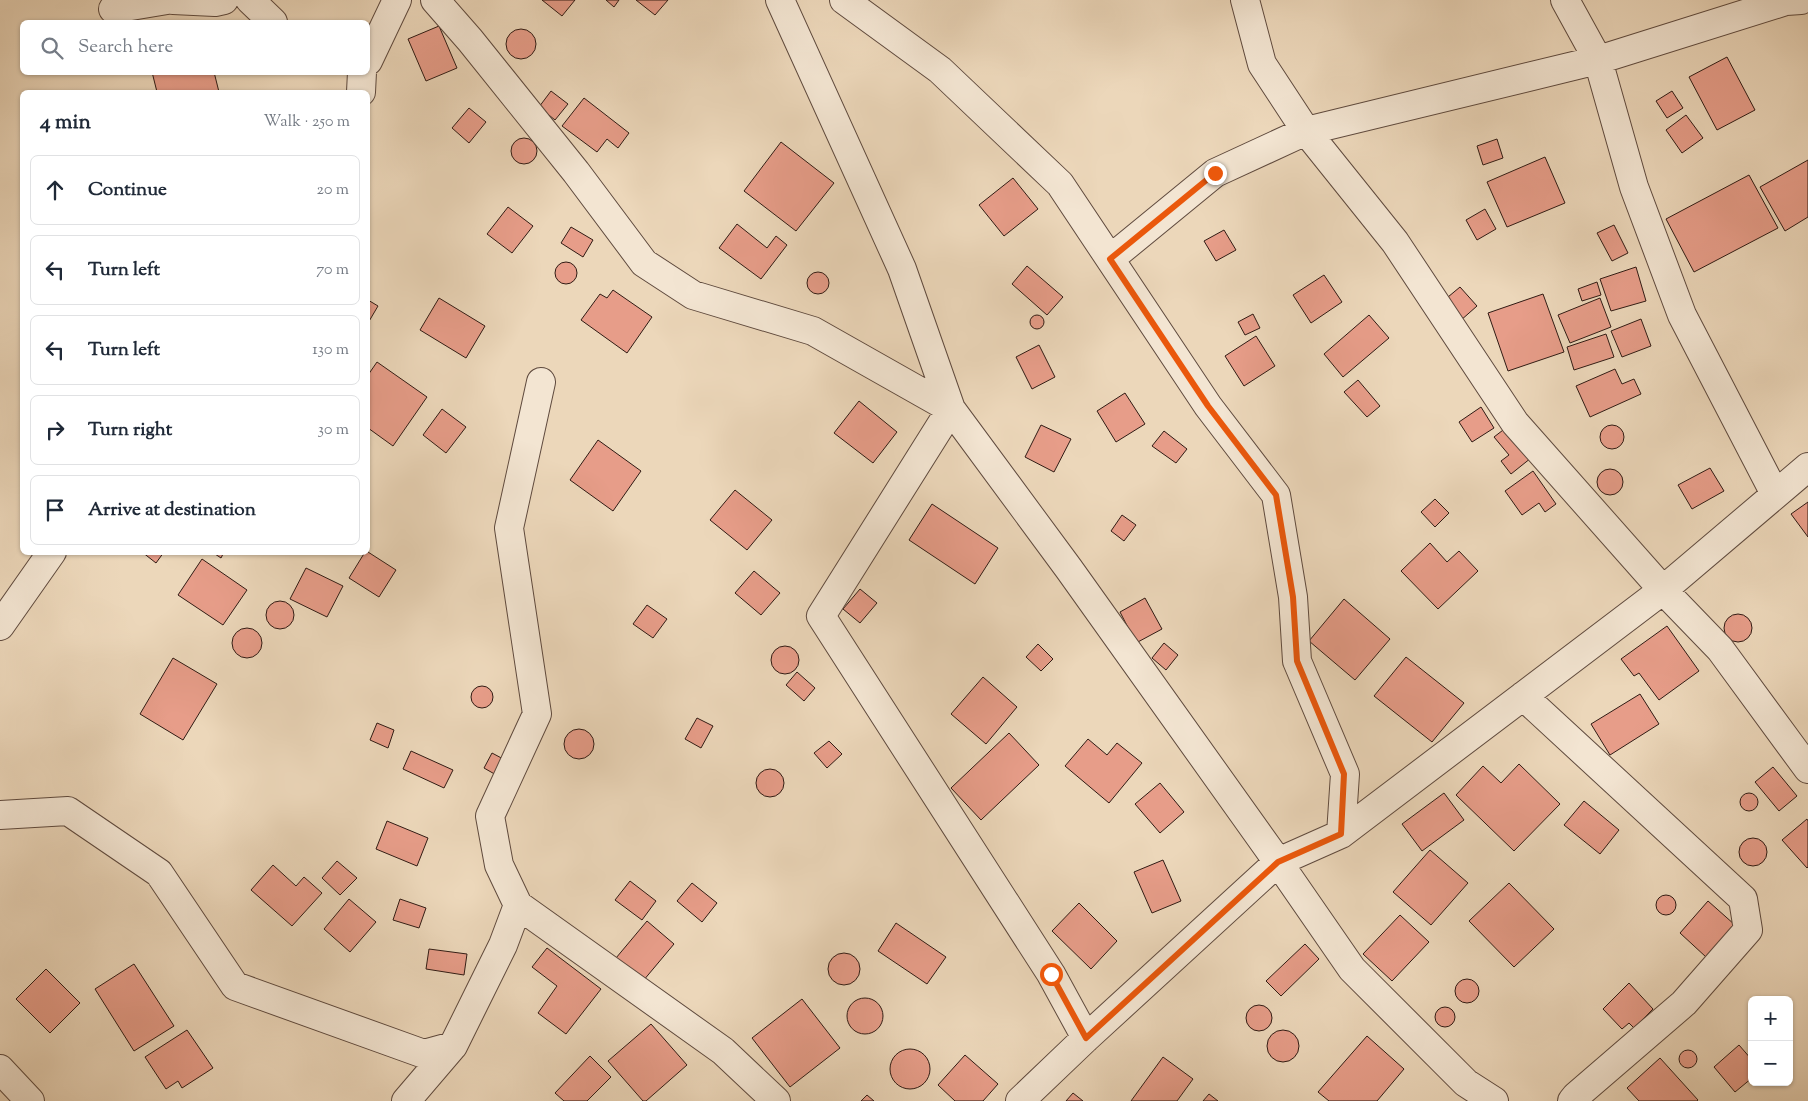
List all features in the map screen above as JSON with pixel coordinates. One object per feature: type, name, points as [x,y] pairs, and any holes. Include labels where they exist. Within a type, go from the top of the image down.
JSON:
[{"type":"street","points":[[113,8],[167,0]]},
{"type":"street","points":[[173,0],[215,2],[224,0]]},
{"type":"street","points":[[250,0],[271,20]]},
{"type":"street","points":[[370,57],[397,0]]},
{"type":"street","points":[[435,0],[470,40],[576,172],[644,263],[693,295],[813,331],[951,409]]},
{"type":"street","points":[[780,0],[902,269],[951,409],[1069,569],[1352,969],[1466,1084],[1494,1101]]},
{"type":"street","points":[[844,0],[940,70],[1060,184],[1208,406],[1276,495],[1293,597],[1297,661],[1344,774],[1341,834]]},
{"type":"street","points":[[1245,0],[1262,64],[1306,130],[1395,242],[1515,423],[1663,590],[1720,649],[1808,769]]},
{"type":"street","points":[[1565,0],[1598,60],[1634,187],[1682,315],[1775,494]]},
{"type":"street","points":[[1110,259],[1215,173],[1306,130],[1598,60],[1786,2],[1801,0]]},
{"type":"street","points":[[541,382],[510,528],[537,714],[490,816],[498,865],[518,905],[723,1050],[776,1101]]},
{"type":"street","points":[[951,409],[821,616],[1051,974],[1086,1038]]},
{"type":"street","points":[[1020,1101],[1278,862],[1341,834],[1663,590],[1808,467]]},
{"type":"street","points":[[0,626],[50,555]]},
{"type":"street","points":[[1523,696],[1743,898],[1748,930],[1684,1003],[1572,1101]]},
{"type":"street","points":[[0,815],[68,811],[159,873],[235,986],[424,1054],[454,1046]]},
{"type":"street","points":[[406,1101],[454,1046],[503,946],[518,905]]},
{"type":"street","points":[[0,1069],[30,1101]]},
{"type":"building","points":[[542,0],[575,0],[562,16]]},
{"type":"building","points":[[606,0],[619,0],[614,7]]},
{"type":"building","points":[[636,0],[668,0],[655,15]]},
{"type":"building","points":[[439,26],[457,68],[426,81],[408,39]]},
{"type":"building","points":[[521,29],[531,34],[536,44],[531,54],[521,59],[511,54],[506,44],[511,34]]},
{"type":"building","points":[[1727,57],[1755,110],[1717,130],[1689,77]]},
{"type":"building","points":[[153,75],[215,75],[218,90],[156,90]]},
{"type":"building","points":[[551,91],[568,104],[555,120],[539,107]]},
{"type":"building","points":[[1672,91],[1683,108],[1667,118],[1656,101]]},
{"type":"building","points":[[584,98],[629,133],[618,148],[607,139],[597,152],[562,126]]},
{"type":"building","points":[[469,108],[486,122],[469,143],[452,128]]},
{"type":"building","points":[[1686,115],[1703,138],[1682,153],[1666,130]]},
{"type":"building","points":[[524,138],[533,142],[537,151],[533,160],[524,164],[515,160],[511,151],[515,142]]},
{"type":"building","points":[[1497,139],[1503,158],[1483,165],[1477,146]]},
{"type":"building","points":[[781,142],[834,183],[796,231],[744,191]]},
{"type":"building","points":[[1545,157],[1565,203],[1507,227],[1487,182]]},
{"type":"building","points":[[1808,160],[1808,217],[1785,231],[1760,187]]},
{"type":"building","points":[[1749,175],[1778,228],[1694,272],[1666,219]]},
{"type":"building","points":[[1013,178],[1038,209],[1004,236],[979,205]]},
{"type":"building","points":[[508,207],[533,226],[512,253],[487,234]]},
{"type":"building","points":[[1485,209],[1496,229],[1477,240],[1466,220]]},
{"type":"building","points":[[737,224],[767,248],[776,236],[787,245],[761,279],[719,248]]},
{"type":"building","points":[[1614,225],[1628,253],[1612,261],[1597,233]]},
{"type":"building","points":[[571,227],[593,240],[583,257],[561,243]]},
{"type":"building","points":[[1224,230],[1236,250],[1216,261],[1204,241]]},
{"type":"building","points":[[566,262],[574,265],[577,273],[574,281],[566,284],[558,281],[555,273],[558,265]]},
{"type":"building","points":[[1027,266],[1063,297],[1047,315],[1012,284]]},
{"type":"building","points":[[1636,267],[1646,301],[1611,311],[1600,279]]},
{"type":"building","points":[[818,272],[826,275],[829,283],[826,291],[818,294],[810,291],[807,283],[810,275]]},
{"type":"building","points":[[1324,275],[1342,302],[1311,323],[1293,295]]},
{"type":"building","points":[[1597,282],[1601,295],[1582,301],[1578,289]]},
{"type":"building","points":[[1460,287],[1477,306],[1460,321],[1442,302]]},
{"type":"building","points":[[613,290],[652,317],[627,353],[581,320],[600,294],[607,298]]},
{"type":"building","points":[[1543,294],[1564,352],[1508,371],[1488,313]]},
{"type":"building","points":[[439,298],[485,326],[466,358],[420,330]]},
{"type":"building","points":[[1600,298],[1611,327],[1570,343],[1558,315]]},
{"type":"building","points":[[370,301],[378,306],[370,320]]},
{"type":"building","points":[[1253,314],[1260,328],[1245,335],[1238,322]]},
{"type":"building","points":[[1037,315],[1042,317],[1044,322],[1042,327],[1037,329],[1032,327],[1030,322],[1032,317]]},
{"type":"building","points":[[1369,315],[1389,338],[1343,377],[1324,354]]},
{"type":"building","points":[[1641,319],[1651,346],[1622,357],[1611,331]]},
{"type":"building","points":[[1606,334],[1614,357],[1574,370],[1567,347]]},
{"type":"building","points":[[1256,336],[1275,366],[1244,386],[1225,356]]},
{"type":"building","points":[[1039,345],[1055,377],[1032,389],[1016,357]]},
{"type":"building","points":[[377,362],[427,397],[393,446],[370,429],[370,372]]},
{"type":"building","points":[[1615,369],[1622,384],[1634,379],[1641,394],[1590,417],[1576,386]]},
{"type":"building","points":[[1358,380],[1380,406],[1367,417],[1344,392]]},
{"type":"building","points":[[1125,393],[1145,424],[1116,442],[1097,411]]},
{"type":"building","points":[[859,401],[897,432],[873,463],[834,433]]},
{"type":"building","points":[[1481,407],[1494,428],[1472,442],[1459,422]]},
{"type":"building","points":[[442,409],[466,427],[446,453],[423,435]]},
{"type":"building","points":[[1041,425],[1071,439],[1054,472],[1025,457]]},
{"type":"building","points":[[1612,425],[1621,428],[1624,437],[1621,446],[1612,449],[1603,446],[1600,437],[1603,428]]},
{"type":"building","points":[[1507,427],[1531,458],[1511,474],[1501,461],[1509,455],[1494,437]]},
{"type":"building","points":[[1164,431],[1187,449],[1176,463],[1152,446]]},
{"type":"building","points":[[598,440],[641,471],[613,511],[570,480]]},
{"type":"building","points":[[1710,468],[1724,491],[1692,509],[1678,485]]},
{"type":"building","points":[[1610,469],[1619,473],[1623,482],[1619,491],[1610,495],[1601,491],[1597,482],[1601,473]]},
{"type":"building","points":[[1533,471],[1556,504],[1545,512],[1539,503],[1522,515],[1505,491]]},
{"type":"building","points":[[735,490],[772,520],[747,550],[710,520]]},
{"type":"building","points":[[1435,499],[1449,513],[1435,527],[1421,512]]},
{"type":"building","points":[[1808,502],[1808,537],[1791,514]]},
{"type":"building","points":[[932,504],[998,548],[975,584],[909,540]]},
{"type":"building","points":[[1122,515],[1136,525],[1124,541],[1111,531]]},
{"type":"building","points":[[1430,543],[1447,562],[1459,551],[1478,571],[1438,609],[1401,571]]},
{"type":"building","points":[[370,553],[396,570],[379,597],[349,578],[363,555],[370,555]]},
{"type":"building","points":[[146,555],[162,555],[156,563]]},
{"type":"building","points":[[202,559],[247,590],[223,625],[178,595]]},
{"type":"building","points":[[306,568],[343,586],[327,617],[290,599]]},
{"type":"building","points":[[754,571],[780,593],[761,615],[735,593]]},
{"type":"building","points":[[860,589],[877,603],[860,623],[843,609]]},
{"type":"building","points":[[1145,598],[1162,629],[1136,643],[1120,612]]},
{"type":"building","points":[[1344,599],[1390,639],[1355,680],[1309,641]]},
{"type":"building","points":[[280,601],[290,605],[294,615],[290,625],[280,629],[270,625],[266,615],[270,605]]},
{"type":"building","points":[[647,605],[667,619],[653,638],[633,624]]},
{"type":"building","points":[[1738,614],[1748,618],[1752,628],[1748,638],[1738,642],[1728,638],[1724,628],[1728,618]]},
{"type":"building","points":[[1667,626],[1699,671],[1659,700],[1639,673],[1634,676],[1621,659]]},
{"type":"building","points":[[247,628],[258,632],[262,643],[258,654],[247,658],[236,654],[232,643],[236,632]]},
{"type":"building","points":[[1164,643],[1178,655],[1166,670],[1152,658]]},
{"type":"building","points":[[1038,644],[1053,659],[1041,671],[1026,657]]},
{"type":"building","points":[[785,646],[795,650],[799,660],[795,670],[785,674],[775,670],[771,660],[775,650]]},
{"type":"building","points":[[1406,657],[1464,703],[1432,742],[1374,696]]},
{"type":"building","points":[[173,658],[217,684],[183,740],[140,714]]},
{"type":"building","points":[[797,672],[815,688],[804,701],[786,685]]},
{"type":"building","points":[[983,677],[1017,707],[986,744],[951,714]]},
{"type":"building","points":[[482,686],[490,689],[493,697],[490,705],[482,708],[474,705],[471,697],[474,689]]},
{"type":"building","points":[[1640,694],[1659,724],[1610,755],[1591,724]]},
{"type":"building","points":[[697,718],[713,726],[701,748],[685,739]]},
{"type":"building","points":[[377,723],[394,730],[388,748],[370,740]]},
{"type":"building","points":[[579,729],[590,733],[594,744],[590,755],[579,759],[568,755],[564,744],[568,733]]},
{"type":"building","points":[[1009,733],[1039,765],[981,820],[951,788]]},
{"type":"building","points":[[1088,739],[1107,755],[1117,743],[1142,763],[1109,803],[1065,766]]},
{"type":"building","points":[[829,741],[842,754],[827,768],[814,753]]},
{"type":"building","points":[[411,751],[453,770],[444,788],[403,769]]},
{"type":"building","points":[[492,753],[507,761],[498,776],[484,768]]},
{"type":"building","points":[[1519,764],[1560,804],[1514,851],[1456,795],[1483,766],[1501,783]]},
{"type":"building","points":[[1773,767],[1797,796],[1779,811],[1755,782]]},
{"type":"building","points":[[770,769],[780,773],[784,783],[780,793],[770,797],[760,793],[756,783],[760,773]]},
{"type":"building","points":[[1160,783],[1184,812],[1160,833],[1135,804]]},
{"type":"building","points":[[1444,793],[1464,820],[1422,851],[1402,824]]},
{"type":"building","points":[[1749,793],[1755,796],[1758,802],[1755,808],[1749,811],[1743,808],[1740,802],[1743,796]]},
{"type":"building","points":[[1584,801],[1619,830],[1600,854],[1564,825]]},
{"type":"building","points":[[1807,819],[1808,867],[1807,868],[1782,840]]},
{"type":"building","points":[[387,821],[428,838],[417,866],[376,849]]},
{"type":"building","points":[[1753,838],[1763,842],[1767,852],[1763,862],[1753,866],[1743,862],[1739,852],[1743,842]]},
{"type":"building","points":[[1430,850],[1468,883],[1431,925],[1393,892]]},
{"type":"building","points":[[1163,860],[1181,901],[1152,913],[1134,872]]},
{"type":"building","points":[[337,861],[357,878],[340,895],[322,878]]},
{"type":"building","points":[[273,865],[296,886],[304,877],[322,893],[292,926],[251,890]]},
{"type":"building","points":[[630,881],[656,901],[642,920],[615,900]]},
{"type":"building","points":[[692,883],[717,903],[702,922],[677,901]]},
{"type":"building","points":[[1509,883],[1554,929],[1514,967],[1469,921]]},
{"type":"building","points":[[1666,895],[1673,898],[1676,905],[1673,912],[1666,915],[1659,912],[1656,905],[1659,898]]},
{"type":"building","points":[[349,899],[376,922],[350,952],[324,929]]},
{"type":"building","points":[[400,899],[426,908],[419,928],[393,920]]},
{"type":"building","points":[[1708,901],[1735,925],[1706,957],[1680,933]]},
{"type":"building","points":[[1079,903],[1117,941],[1091,969],[1052,931]]},
{"type":"building","points":[[1400,915],[1429,942],[1392,981],[1363,954]]},
{"type":"building","points":[[647,921],[674,944],[643,981],[616,958]]},
{"type":"building","points":[[896,923],[946,957],[927,984],[878,951]]},
{"type":"building","points":[[1305,944],[1319,959],[1281,996],[1266,981]]},
{"type":"building","points":[[547,948],[601,989],[566,1034],[538,1013],[557,986],[532,967]]},
{"type":"building","points":[[429,949],[467,954],[464,975],[426,969]]},
{"type":"building","points":[[844,953],[855,958],[860,969],[855,980],[844,985],[833,980],[828,969],[833,958]]},
{"type":"building","points":[[134,964],[174,1026],[134,1051],[95,989]]},
{"type":"building","points":[[46,969],[80,1003],[50,1033],[16,999]]},
{"type":"building","points":[[1467,979],[1475,983],[1479,991],[1475,999],[1467,1003],[1459,999],[1455,991],[1459,983]]},
{"type":"building","points":[[1629,983],[1653,1009],[1634,1028],[1629,1023],[1622,1029],[1603,1009]]},
{"type":"building","points":[[865,998],[877,1004],[883,1016],[877,1028],[865,1034],[853,1028],[847,1016],[853,1004]]},
{"type":"building","points":[[802,999],[840,1048],[790,1087],[752,1038]]},
{"type":"building","points":[[1259,1005],[1268,1009],[1272,1018],[1268,1027],[1259,1031],[1250,1027],[1246,1018],[1250,1009]]},
{"type":"building","points":[[1441,1007],[1449,1007],[1455,1013],[1455,1021],[1449,1027],[1441,1027],[1435,1021],[1435,1013]]},
{"type":"building","points":[[651,1024],[687,1065],[646,1101],[643,1101],[608,1061]]},
{"type":"building","points":[[187,1030],[213,1068],[182,1088],[178,1081],[166,1089],[145,1057]]},
{"type":"building","points":[[1283,1030],[1294,1035],[1299,1046],[1294,1057],[1283,1062],[1272,1057],[1267,1046],[1272,1035]]},
{"type":"building","points":[[1367,1036],[1404,1069],[1377,1101],[1329,1101],[1318,1092]]},
{"type":"building","points":[[1739,1045],[1748,1055],[1748,1081],[1735,1092],[1714,1067]]},
{"type":"building","points":[[906,1049],[914,1049],[921,1052],[927,1058],[930,1069],[927,1080],[921,1086],[914,1089],[906,1089],[899,1086],[893,1080],[890,1073],[890,1065],[893,1058],[899,1052]]},
{"type":"building","points":[[1684,1050],[1692,1050],[1697,1055],[1695,1066],[1684,1068],[1679,1063],[1679,1055]]},
{"type":"building","points":[[965,1055],[998,1084],[983,1101],[955,1101],[938,1085]]},
{"type":"building","points":[[590,1056],[611,1077],[587,1101],[564,1101],[555,1093]]},
{"type":"building","points":[[1163,1057],[1193,1079],[1177,1101],[1131,1101]]},
{"type":"building","points":[[1660,1058],[1697,1101],[1639,1101],[1627,1088]]},
{"type":"building","points":[[1073,1093],[1083,1101],[1066,1101]]},
{"type":"building","points":[[1209,1094],[1218,1101],[1203,1101]]},
{"type":"building","points":[[867,1095],[874,1101],[861,1101]]},
{"type":"route","points":[[1051,974],[1086,1038],[1278,862],[1341,834],[1344,774],[1297,661],[1293,597],[1276,495],[1208,406],[1110,259],[1215,173]]}]
